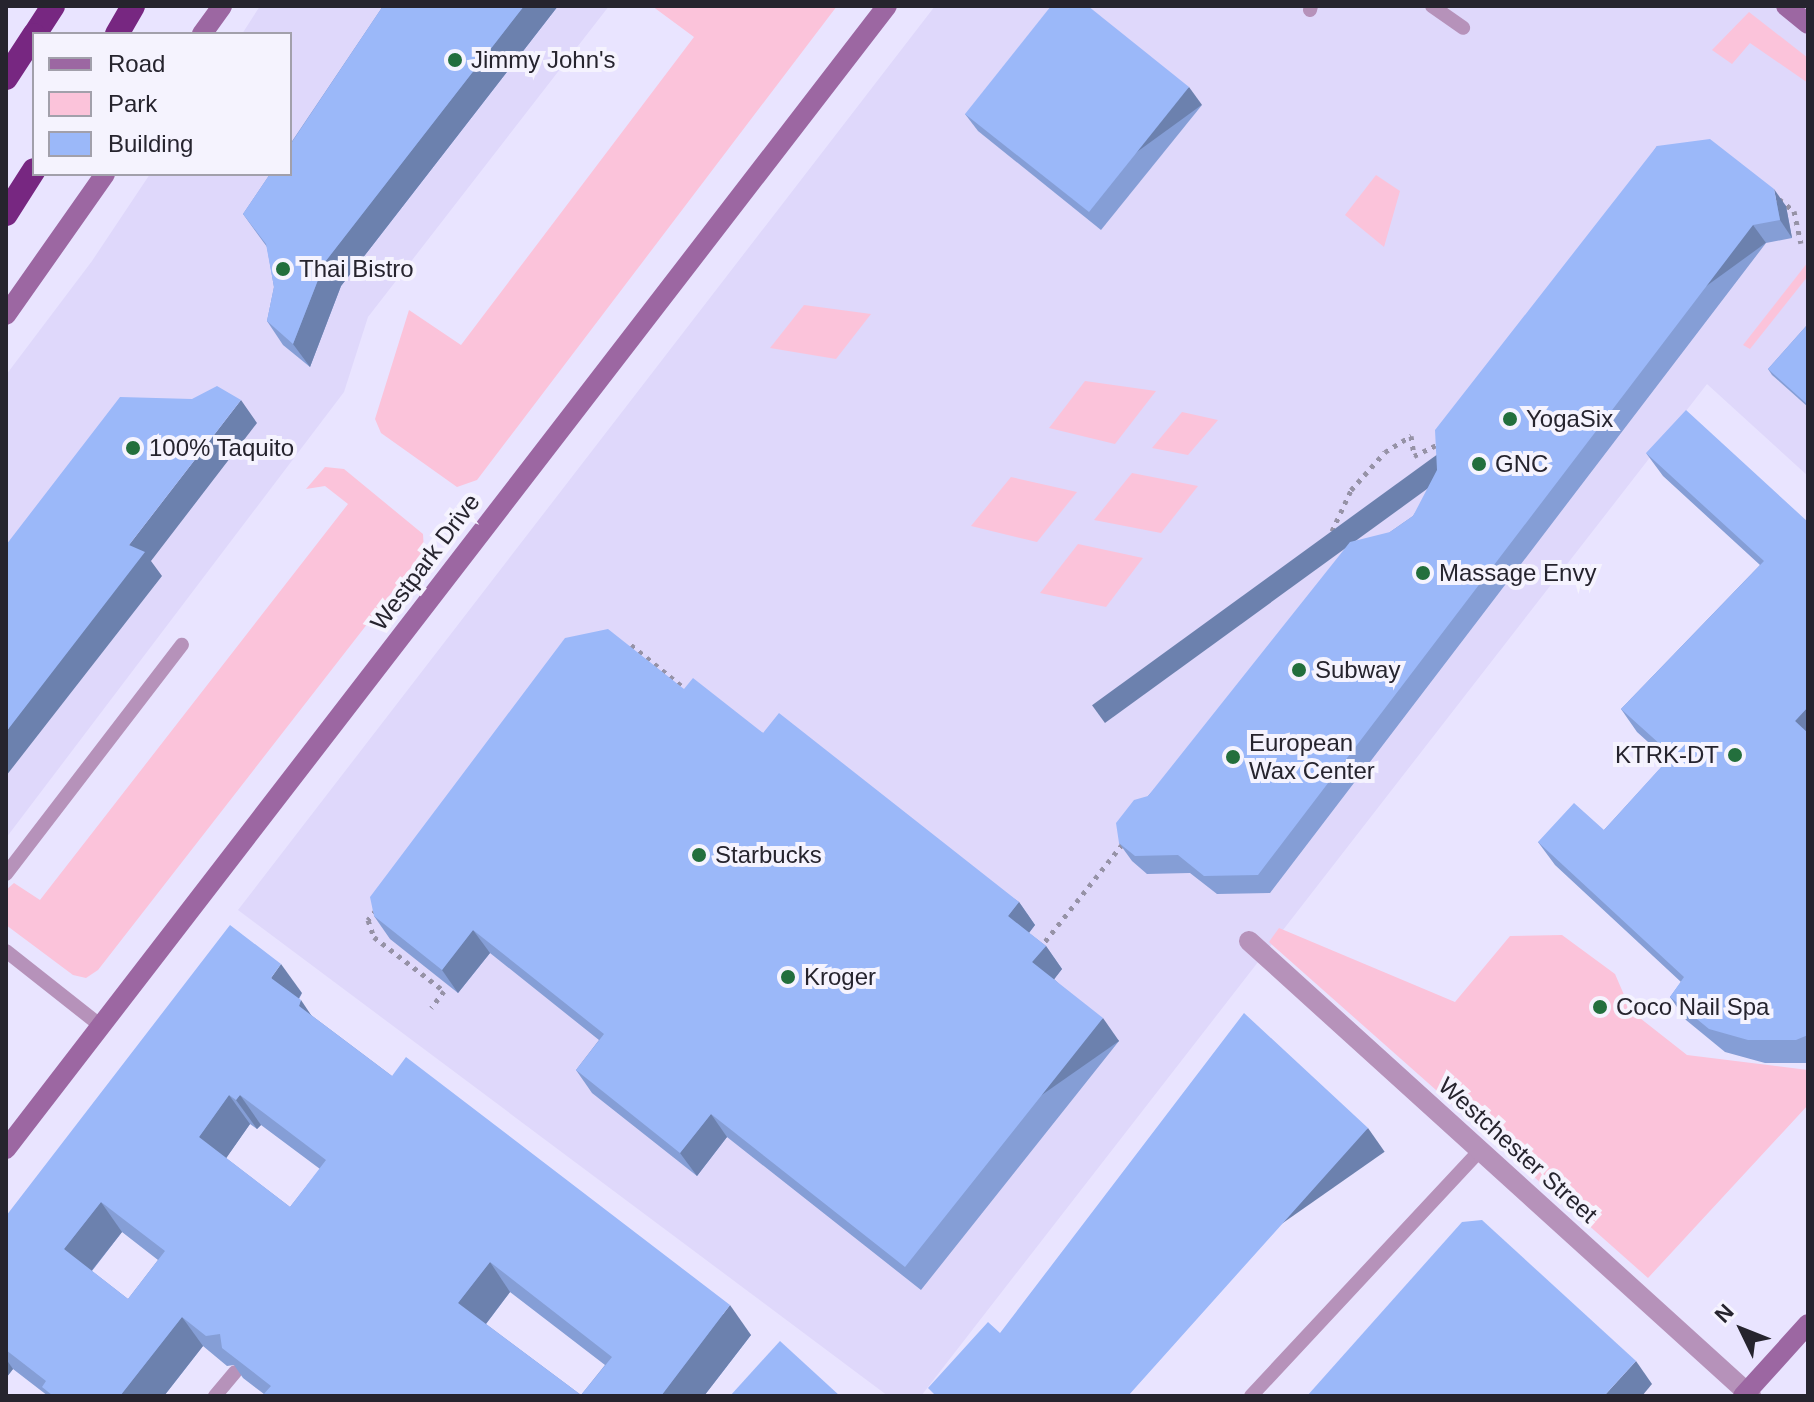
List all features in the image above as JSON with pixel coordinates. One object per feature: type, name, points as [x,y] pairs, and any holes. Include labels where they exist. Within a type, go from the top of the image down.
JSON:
[{"type":"highway","points":[[36,32],[53,6]]},
{"type":"highway","points":[[118,32],[133,6]]},
{"type":"highway","points":[[6,78],[32,38]]},
{"type":"highway","points":[[6,214],[32,173]]},
{"type":"main road","points":[[203,32],[222,6]]},
{"type":"main road","name":"Westpark Drive","points":[[6,1149],[887,6]]},
{"type":"main road","points":[[1786,6],[1808,24]]},
{"type":"main road","points":[[6,315],[104,176]]},
{"type":"main road","points":[[1747,1395],[1808,1324]]},
{"type":"street","name":"Westchester Street","points":[[1249,941],[1747,1395]]},
{"type":"lane","points":[[1432,6],[1463,28]]},
{"type":"lane","points":[[6,874],[182,645]]},
{"type":"lane","points":[[6,951],[101,1026]]},
{"type":"lane","points":[[1251,1396],[1480,1150]]},
{"type":"lane","points":[[215,1396],[235,1372]]},
{"type":"path","points":[[1770,191],[1794,211],[1801,243]]},
{"type":"path","points":[[1348,561],[1358,548],[1332,531],[1351,490],[1385,452],[1411,436],[1414,456],[1437,445],[1447,433]]},
{"type":"path","points":[[1437,445],[1439,458]]},
{"type":"path","points":[[617,649],[631,645],[695,697]]},
{"type":"path","points":[[1038,950],[1133,831]]},
{"type":"path","points":[[378,908],[368,920],[374,937],[444,991],[431,1008]]},
{"type":"shaded area","points":[[260,6],[609,6],[368,317],[344,392],[6,838],[6,375],[92,261],[149,176],[292,176],[292,32],[243,32]]},
{"type":"shaded area","points":[[935,6],[1808,6],[1808,476],[1707,384],[921,1396],[888,1396],[238,910]]},
{"type":"green space","points":[[652,6],[837,6],[477,480],[457,487],[381,433],[375,419],[409,310],[461,345],[694,37]]},
{"type":"green space","points":[[1749,12],[1808,58],[1808,83],[1750,43],[1732,64],[1712,50]]},
{"type":"green space","points":[[1376,175],[1400,191],[1384,247],[1345,215]]},
{"type":"green space","points":[[1808,262],[1808,276],[1750,349],[1743,345]]},
{"type":"green space","points":[[804,305],[871,314],[836,359],[770,348]]},
{"type":"green space","points":[[1085,381],[1156,391],[1115,444],[1049,428]]},
{"type":"green space","points":[[1182,412],[1218,420],[1188,455],[1152,448]]},
{"type":"green space","points":[[325,467],[344,469],[423,534],[424,551],[98,970],[86,978],[73,975],[6,925],[6,890],[14,883],[40,900],[348,504],[325,486],[306,489]]},
{"type":"green space","points":[[1132,473],[1198,486],[1161,533],[1094,520]]},
{"type":"green space","points":[[1011,477],[1077,492],[1037,542],[971,526]]},
{"type":"green space","points":[[1078,544],[1143,558],[1106,607],[1040,593]]},
{"type":"green space","points":[[1279,928],[1455,1002],[1510,936],[1562,935],[1615,974],[1631,1011],[1687,1055],[1808,1070],[1808,1105],[1648,1278],[1269,942]]},
{"type":"building","points":[[383,6],[524,6],[325,262],[293,344],[267,321],[274,287],[266,244],[243,214],[269,176],[292,176],[292,142]]},
{"type":"building","points":[[1051,6],[1088,6],[1189,87],[1089,212],[965,114]]},
{"type":"building","points":[[1710,139],[1774,189],[1780,220],[1753,225],[1258,875],[1204,876],[1178,855],[1135,856],[1119,843],[1116,823],[1134,800],[1148,796],[1350,542],[1390,532],[1413,516],[1437,470],[1435,430],[1657,146]]},
{"type":"building","points":[[1808,324],[1808,405],[1768,369]]},
{"type":"building","points":[[217,386],[241,400],[129,545],[145,552],[6,732],[6,545],[120,397],[192,399]]},
{"type":"building","name":"KTRK-DT","points":[[1686,410],[1808,522],[1808,707],[1795,721],[1808,733],[1808,1035],[1796,1040],[1748,1040],[1709,1029],[1670,997],[1684,977],[1538,842],[1574,803],[1604,830],[1672,755],[1621,709],[1764,561],[1646,453]]},
{"type":"building","name":"Kroger","points":[[608,629],[684,689],[693,678],[763,733],[779,713],[1019,902],[1008,916],[1046,946],[1032,962],[1103,1018],[905,1267],[711,1114],[680,1153],[576,1070],[604,1034],[473,930],[442,970],[374,916],[370,897],[565,638]]},
{"type":"building","points":[[230,925],[281,964],[271,978],[301,1000],[299,1006],[392,1076],[406,1057],[730,1305],[661,1396],[262,1396],[271,1386],[222,1348],[220,1334],[206,1336],[182,1317],[120,1396],[52,1396],[42,1387],[46,1381],[6,1350],[6,1216]],"holes":[[[229,1095],[236,1100],[240,1095],[326,1160],[290,1207],[199,1137]],[[101,1202],[165,1251],[128,1299],[64,1249]],[[490,1262],[612,1357],[581,1395],[458,1303]]]},
{"type":"building","points":[[1244,1013],[1368,1128],[1128,1396],[936,1396],[928,1388],[988,1322],[1000,1333]]},
{"type":"building","points":[[1482,1220],[1636,1361],[1604,1396],[1307,1396],[1462,1222]]},
{"type":"building","points":[[780,1341],[840,1396],[730,1396]]},
{"type":"place","name":"Jimmy John's","points":[[455,60]]},
{"type":"place","name":"Thai Bistro","points":[[283,269]]},
{"type":"place","name":"YogaSix","points":[[1510,419]]},
{"type":"place","name":"100% Taquito","points":[[133,448]]},
{"type":"place","name":"GNC","points":[[1479,464]]},
{"type":"place","name":"Massage Envy","points":[[1423,573]]},
{"type":"place","name":"Subway","points":[[1299,670]]},
{"type":"place","name":"KTRK-DT","points":[[1735,755]]},
{"type":"place","name":"European Wax Center","points":[[1233,757]]},
{"type":"place","name":"Starbucks","points":[[699,855]]},
{"type":"place","name":"Kroger","points":[[788,977]]},
{"type":"place","name":"Coco Nail Spa","points":[[1600,1007]]}]
